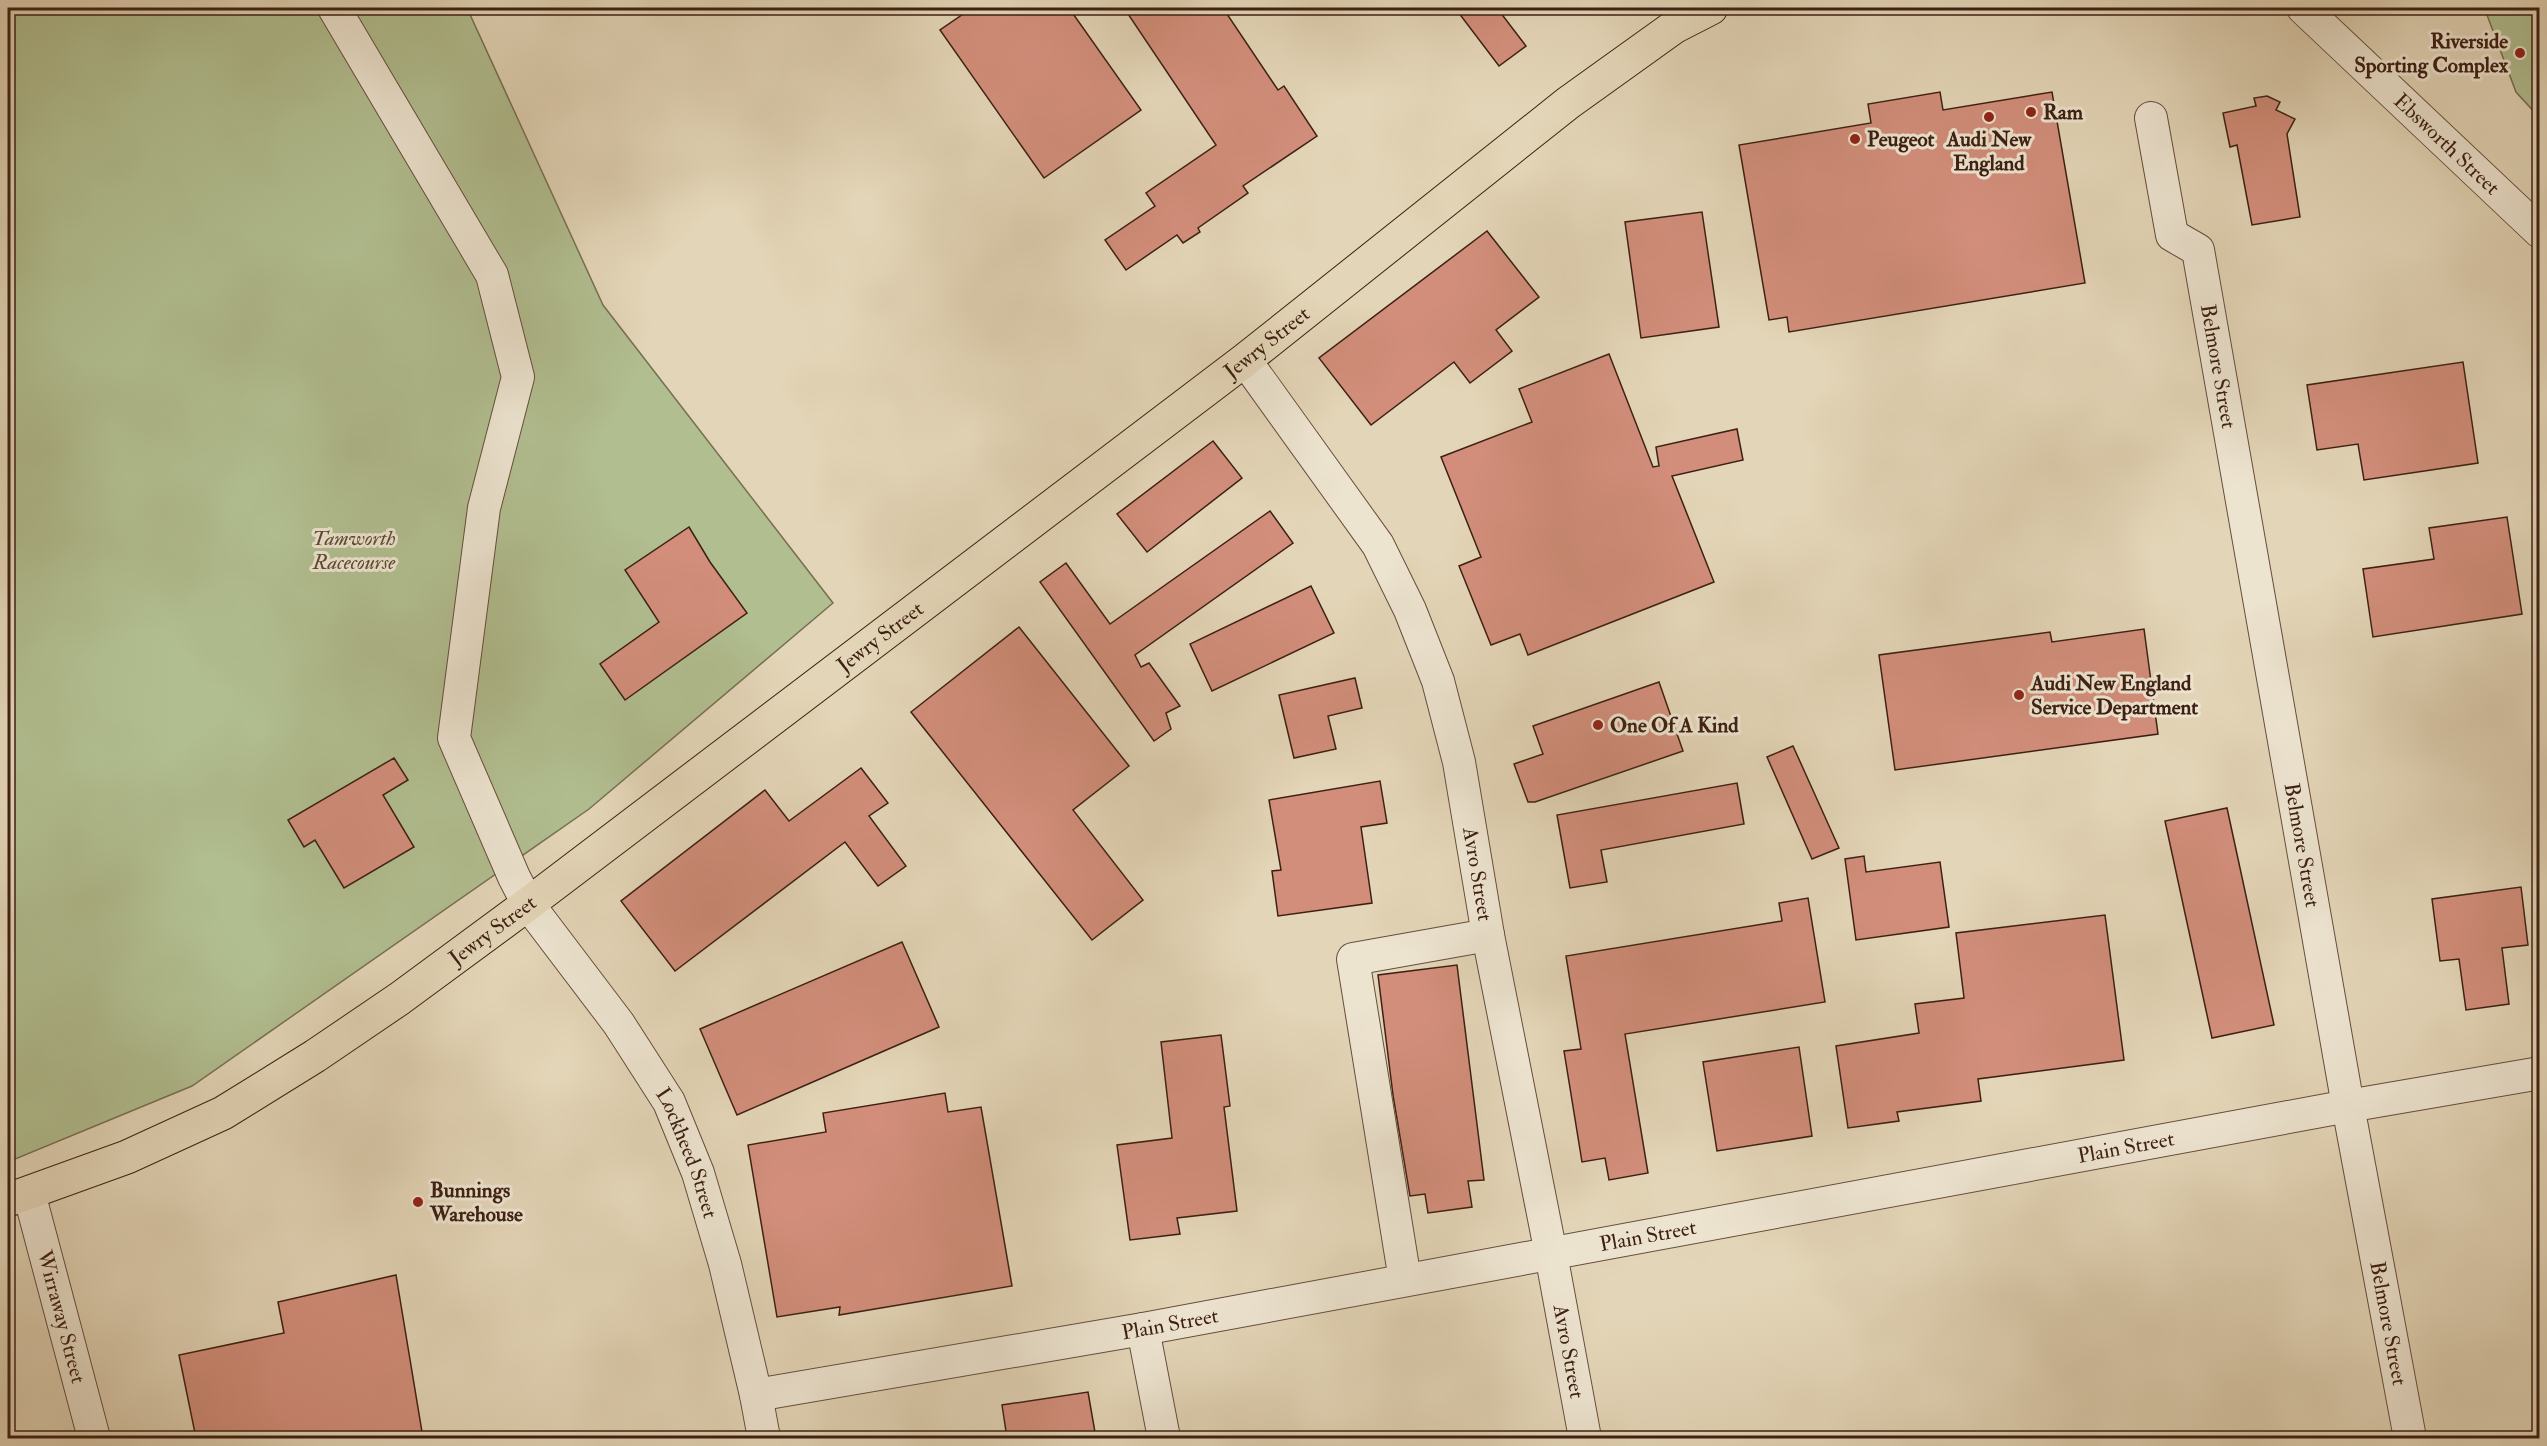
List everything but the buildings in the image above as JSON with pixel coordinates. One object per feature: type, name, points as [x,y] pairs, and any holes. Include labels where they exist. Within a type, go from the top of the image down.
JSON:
[{"type":"main road","name":"Jewry Street","points":[[18,1196],[127,1157],[223,1113],[315,1056],[389,1005],[528,904],[1245,360],[1568,103],[1674,27],[1711,8]]},
{"type":"street","name":"Lockheed Street","points":[[333,8],[492,275],[518,377],[484,508],[454,738],[528,904],[619,1024],[669,1102],[698,1173],[725,1264],[764,1438]]},
{"type":"street","name":"Ebsworth Street","points":[[2302,8],[2540,232]]},
{"type":"street","name":"Belmore Street","points":[[2151,117],[2172,235],[2198,250],[2348,1106],[2410,1438]]},
{"type":"street","name":"Avro Street","points":[[1245,360],[1343,493],[1378,545],[1410,610],[1438,681],[1459,762],[1488,935],[1585,1438]]},
{"type":"street","points":[[1406,1280],[1353,959],[1488,935]]},
{"type":"street","name":"Plain Street","points":[[756,1395],[1143,1329],[2348,1106],[2540,1073]]},
{"type":"street","name":"Wirraway Street","points":[[18,1196],[94,1438]]},
{"type":"street","points":[[1143,1329],[1164,1438]]},
{"type":"green space","name":"Tamworth Racecourse","points":[[8,8],[467,8],[603,305],[833,603],[589,809],[192,1086],[8,1162]]},
{"type":"green space","name":"Riverside Sporting Complex","points":[[2488,8],[2539,8],[2539,117],[2516,92],[2487,15]]},
{"type":"place","name":"Riverside Sporting Complex","points":[[2520,53]]},
{"type":"place","name":"Ram","points":[[2031,112]]},
{"type":"place","name":"Audi New England","points":[[1989,117]]},
{"type":"place","name":"Peugeot","points":[[1855,139]]},
{"type":"place","name":"Audi New England Service Department","points":[[2019,695]]},
{"type":"place","name":"One Of A Kind","points":[[1598,725]]},
{"type":"place","name":"Bunnings Warehouse","points":[[418,1202]]}]
